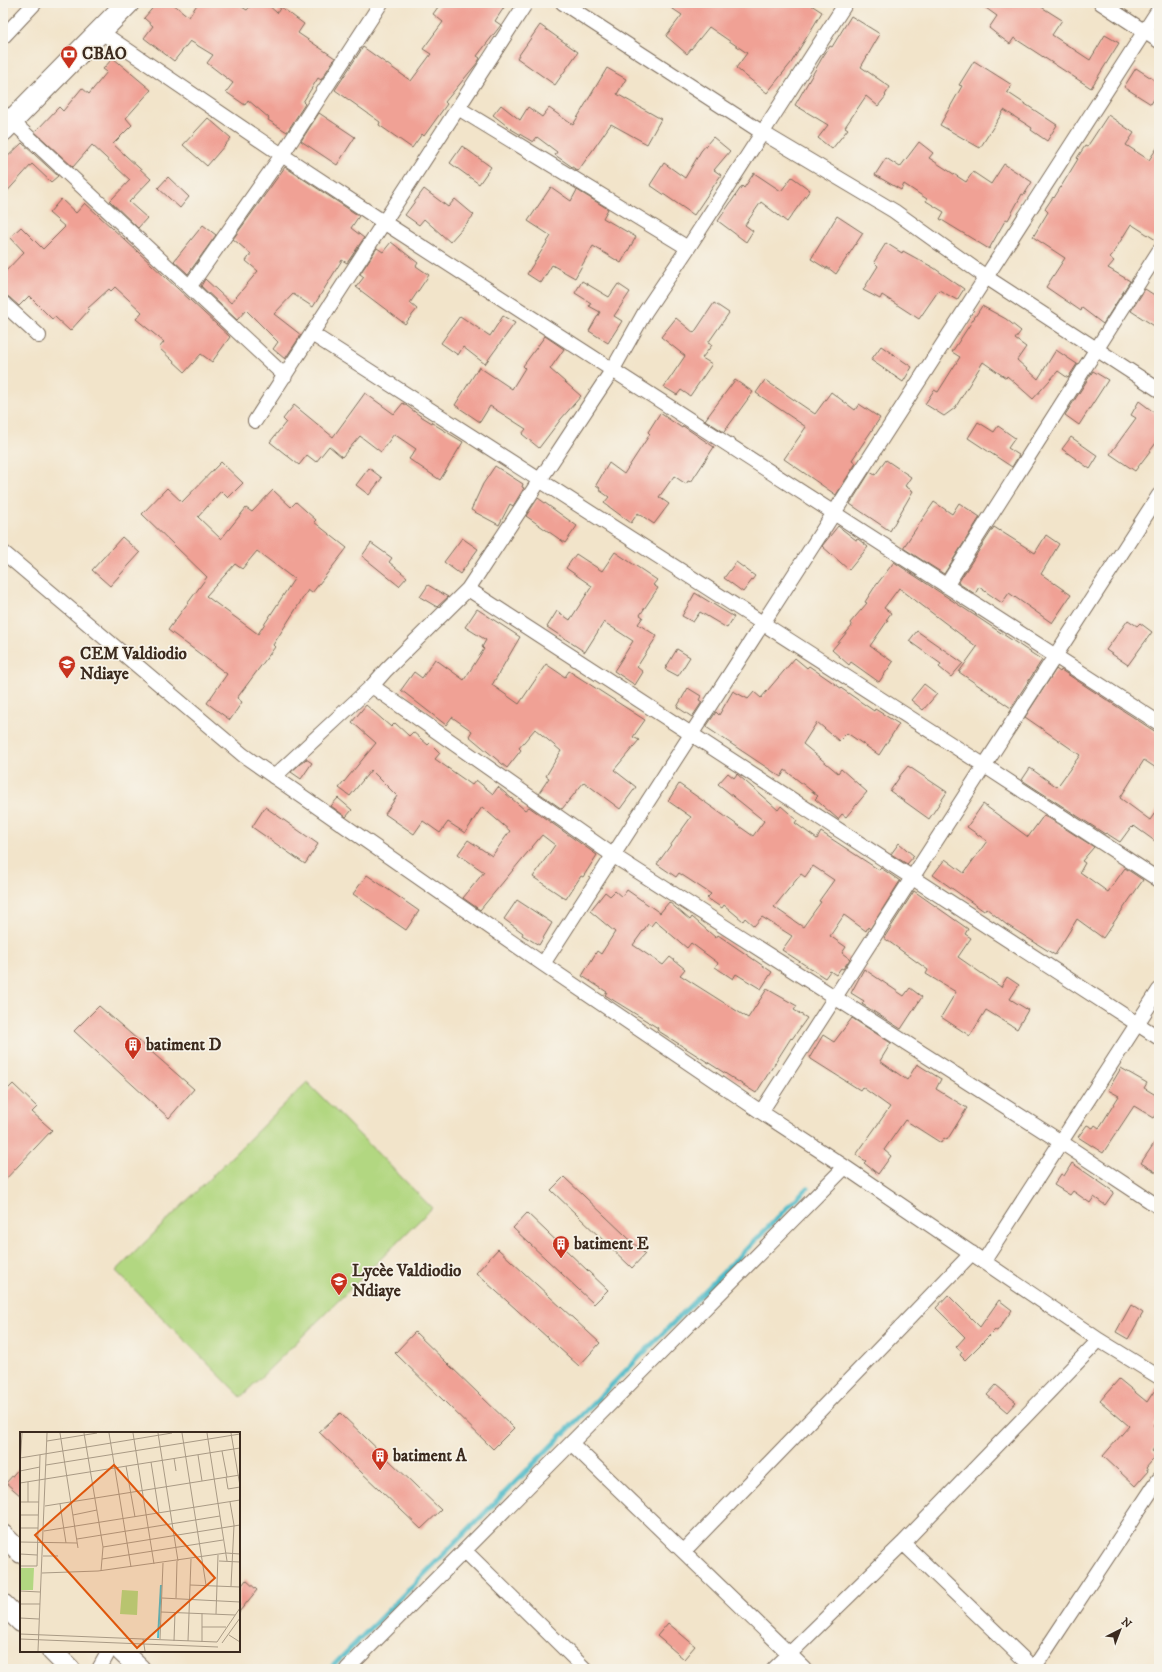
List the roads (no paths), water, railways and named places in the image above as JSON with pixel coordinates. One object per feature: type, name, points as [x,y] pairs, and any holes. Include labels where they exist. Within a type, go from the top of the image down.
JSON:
[{"type":"main road","points":[[6,121],[101,32],[128,3]]},
{"type":"street","points":[[3,37],[36,3]]},
{"type":"street","points":[[190,286],[282,155],[381,3]]},
{"type":"street","points":[[255,421],[385,223],[526,3]]},
{"type":"street","points":[[563,3],[763,132],[894,212],[986,277],[1159,390]]},
{"type":"street","points":[[274,777],[372,686],[386,670],[468,589],[613,369],[645,312],[846,3]]},
{"type":"street","points":[[1101,3],[1159,41]]},
{"type":"street","points":[[544,964],[1159,8]]},
{"type":"street","points":[[101,32],[385,223],[1159,723]]},
{"type":"street","points":[[458,108],[688,248]]},
{"type":"street","points":[[6,121],[190,286],[285,376]]},
{"type":"street","points":[[946,586],[1159,251]]},
{"type":"street","points":[[3,303],[39,336]]},
{"type":"street","points":[[312,334],[985,766],[1159,880]]},
{"type":"street","points":[[761,1112],[836,998],[1054,656],[1159,495]]},
{"type":"street","points":[[3,552],[244,755],[274,777],[761,1112],[845,1167],[1099,1340],[1159,1377]]},
{"type":"street","points":[[468,589],[1159,1038]]},
{"type":"street","points":[[372,686],[614,856],[1061,1142],[1159,1207]]},
{"type":"street","points":[[684,1551],[978,1257],[1061,1142],[1159,990]]},
{"type":"street","points":[[347,1669],[845,1167]]},
{"type":"street","points":[[774,1669],[903,1543],[1099,1340]]},
{"type":"street","points":[[571,1443],[805,1669]]},
{"type":"street","points":[[903,1543],[1034,1669],[1159,1479]]},
{"type":"street","points":[[3,1535],[20,1552]]},
{"type":"street","points":[[465,1551],[579,1667]]},
{"type":"street","points":[[3,1604],[20,1621]]},
{"type":"street","points":[[53,1652],[70,1669]]},
{"type":"street","points":[[99,1669],[108,1652]]},
{"type":"street","points":[[122,1652],[140,1669]]},
{"type":"waterway","points":[[330,1669],[807,1188]]},
{"type":"place","name":"CBAO","points":[[69,69]]},
{"type":"place","name":"CEM Valdiodio Ndiaye","points":[[67,679]]},
{"type":"place","name":"batiment D","points":[[133,1060]]},
{"type":"place","name":"batiment E","points":[[561,1259]]},
{"type":"place","name":"Lycèe Valdiodio Ndiaye","points":[[339,1296]]},
{"type":"place","name":"batiment A","points":[[380,1471]]}]
